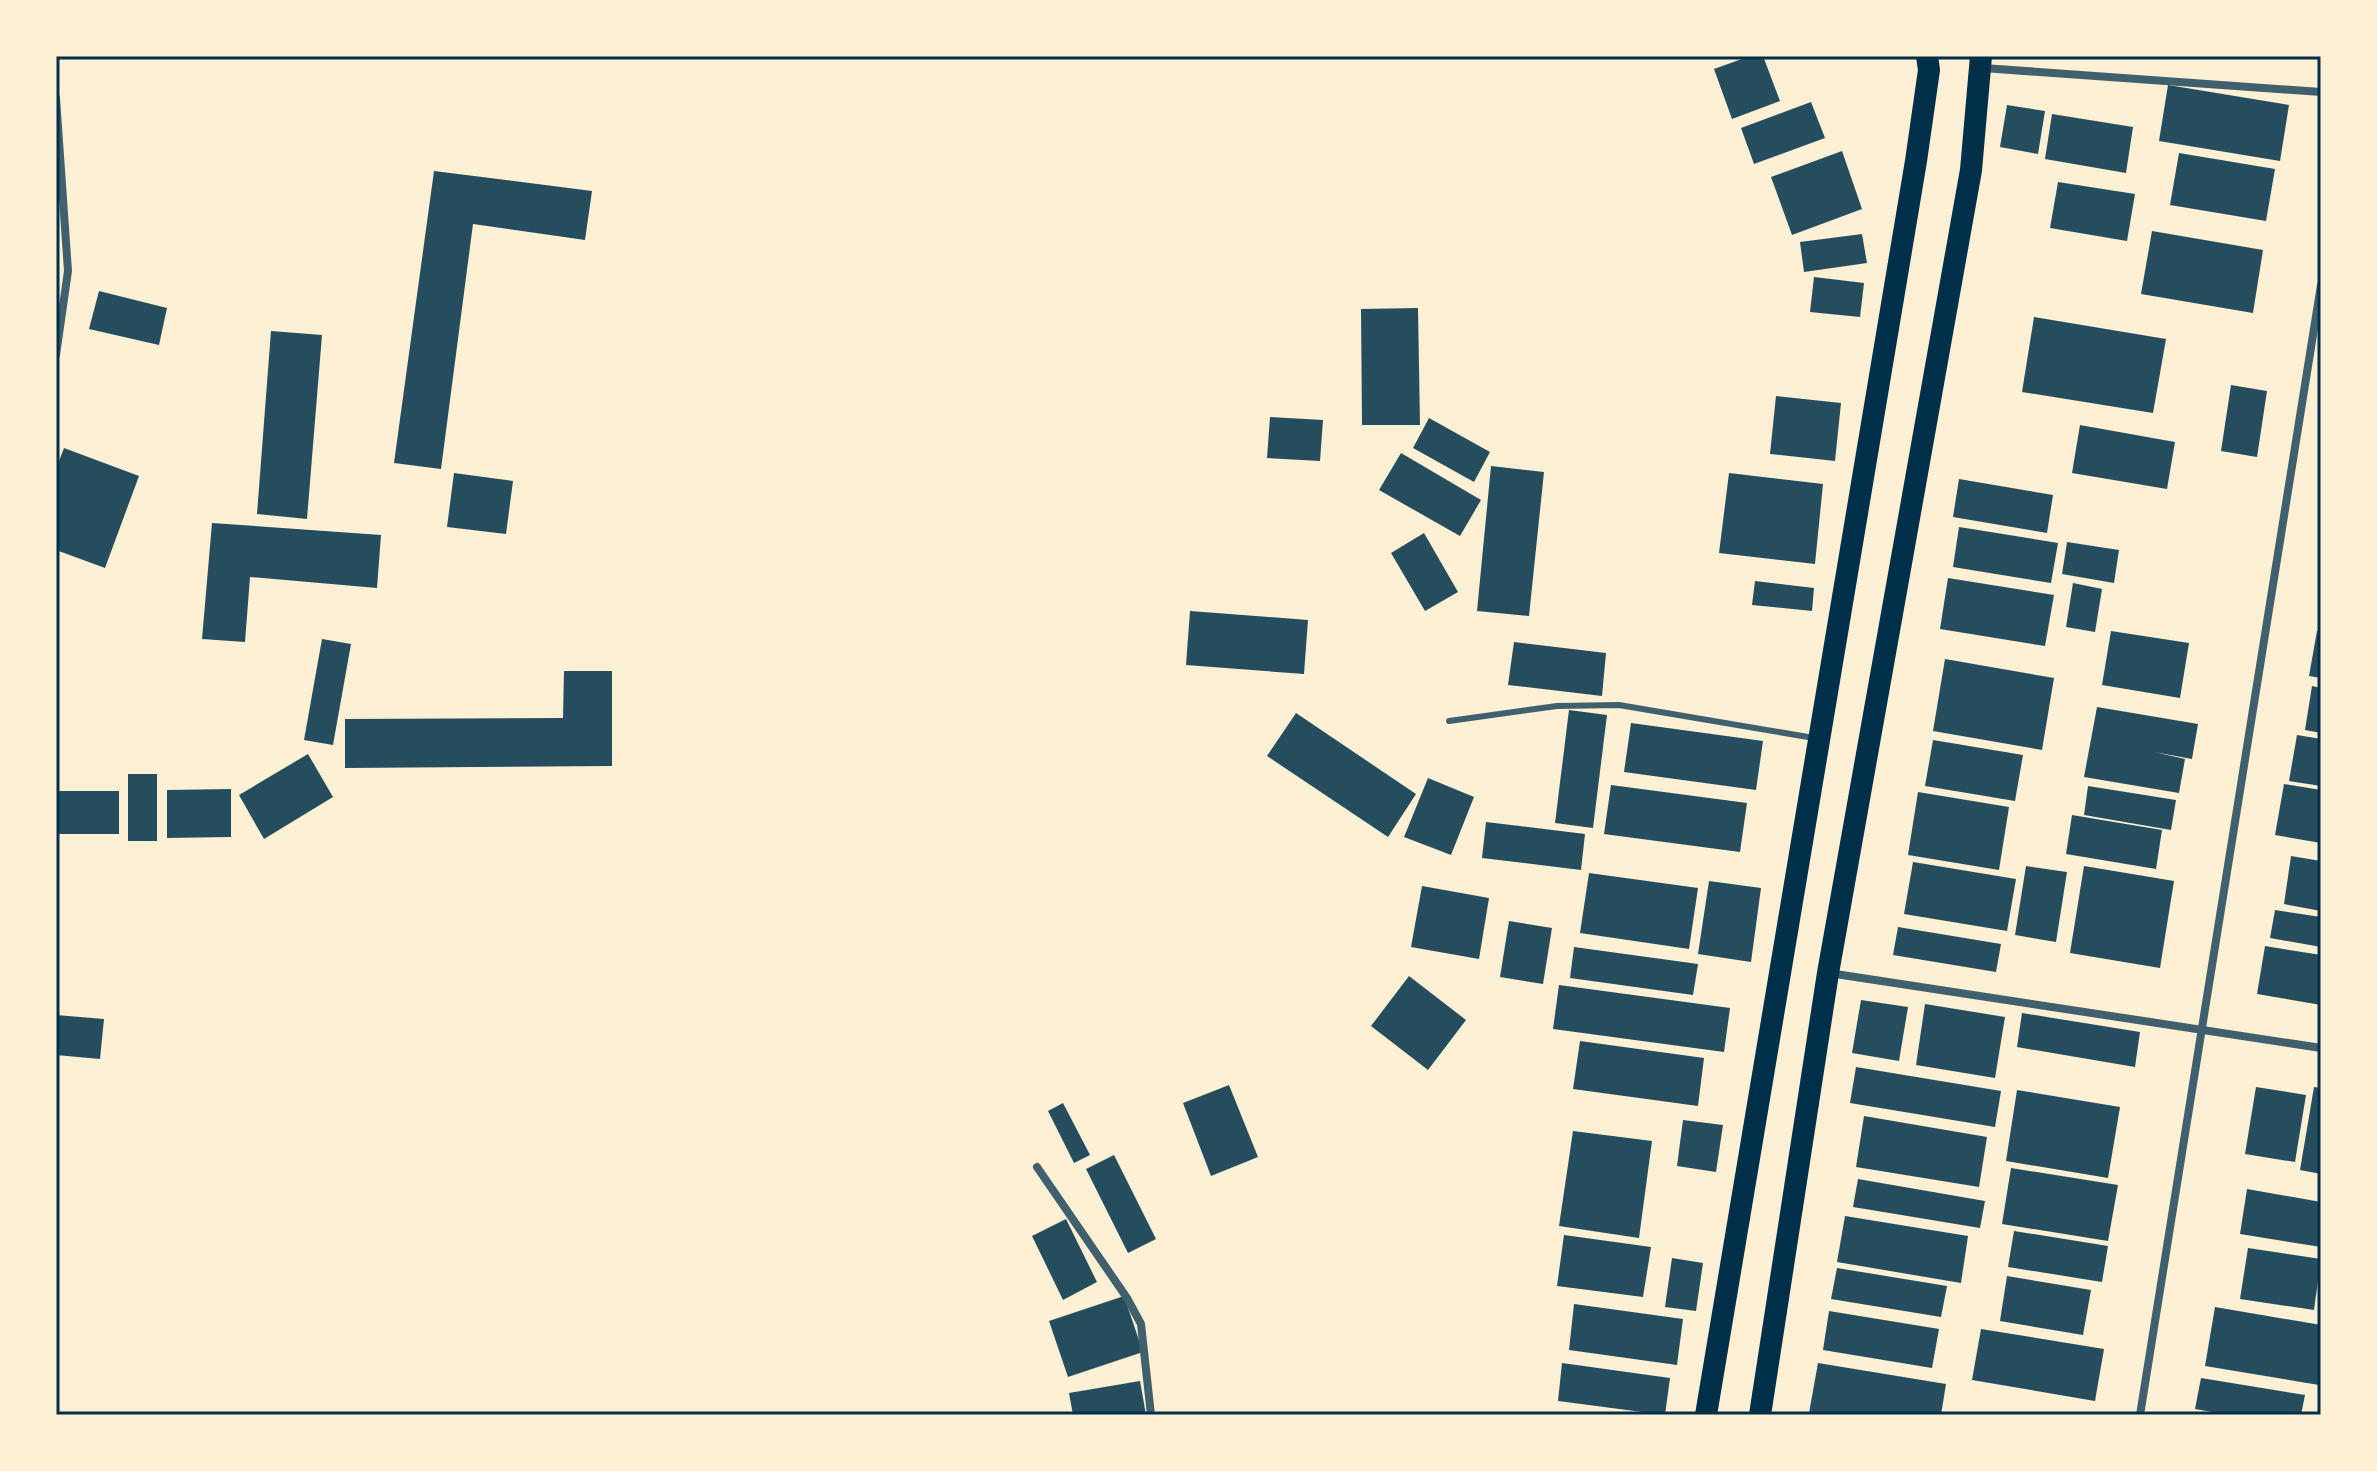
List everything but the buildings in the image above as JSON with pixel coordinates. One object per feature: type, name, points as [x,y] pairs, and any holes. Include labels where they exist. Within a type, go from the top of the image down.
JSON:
[{"type":"highway","points":[[1706,1415],[1916,161],[1929,70],[1927,56]]},
{"type":"highway","points":[[1760,1415],[1828,973],[1971,170],[1982,62]]},
{"type":"street","points":[[1982,62],[2321,92]]},
{"type":"street","points":[[56,98],[68,271],[56,355]]},
{"type":"street","points":[[2140,1415],[2321,285]]},
{"type":"street","points":[[1828,973],[2321,1048]]},
{"type":"street","points":[[1037,1167],[1127,1298],[1141,1324],[1151,1415]]},
{"type":"lane","points":[[1449,721],[1557,706],[1619,705],[1820,739]]}]
